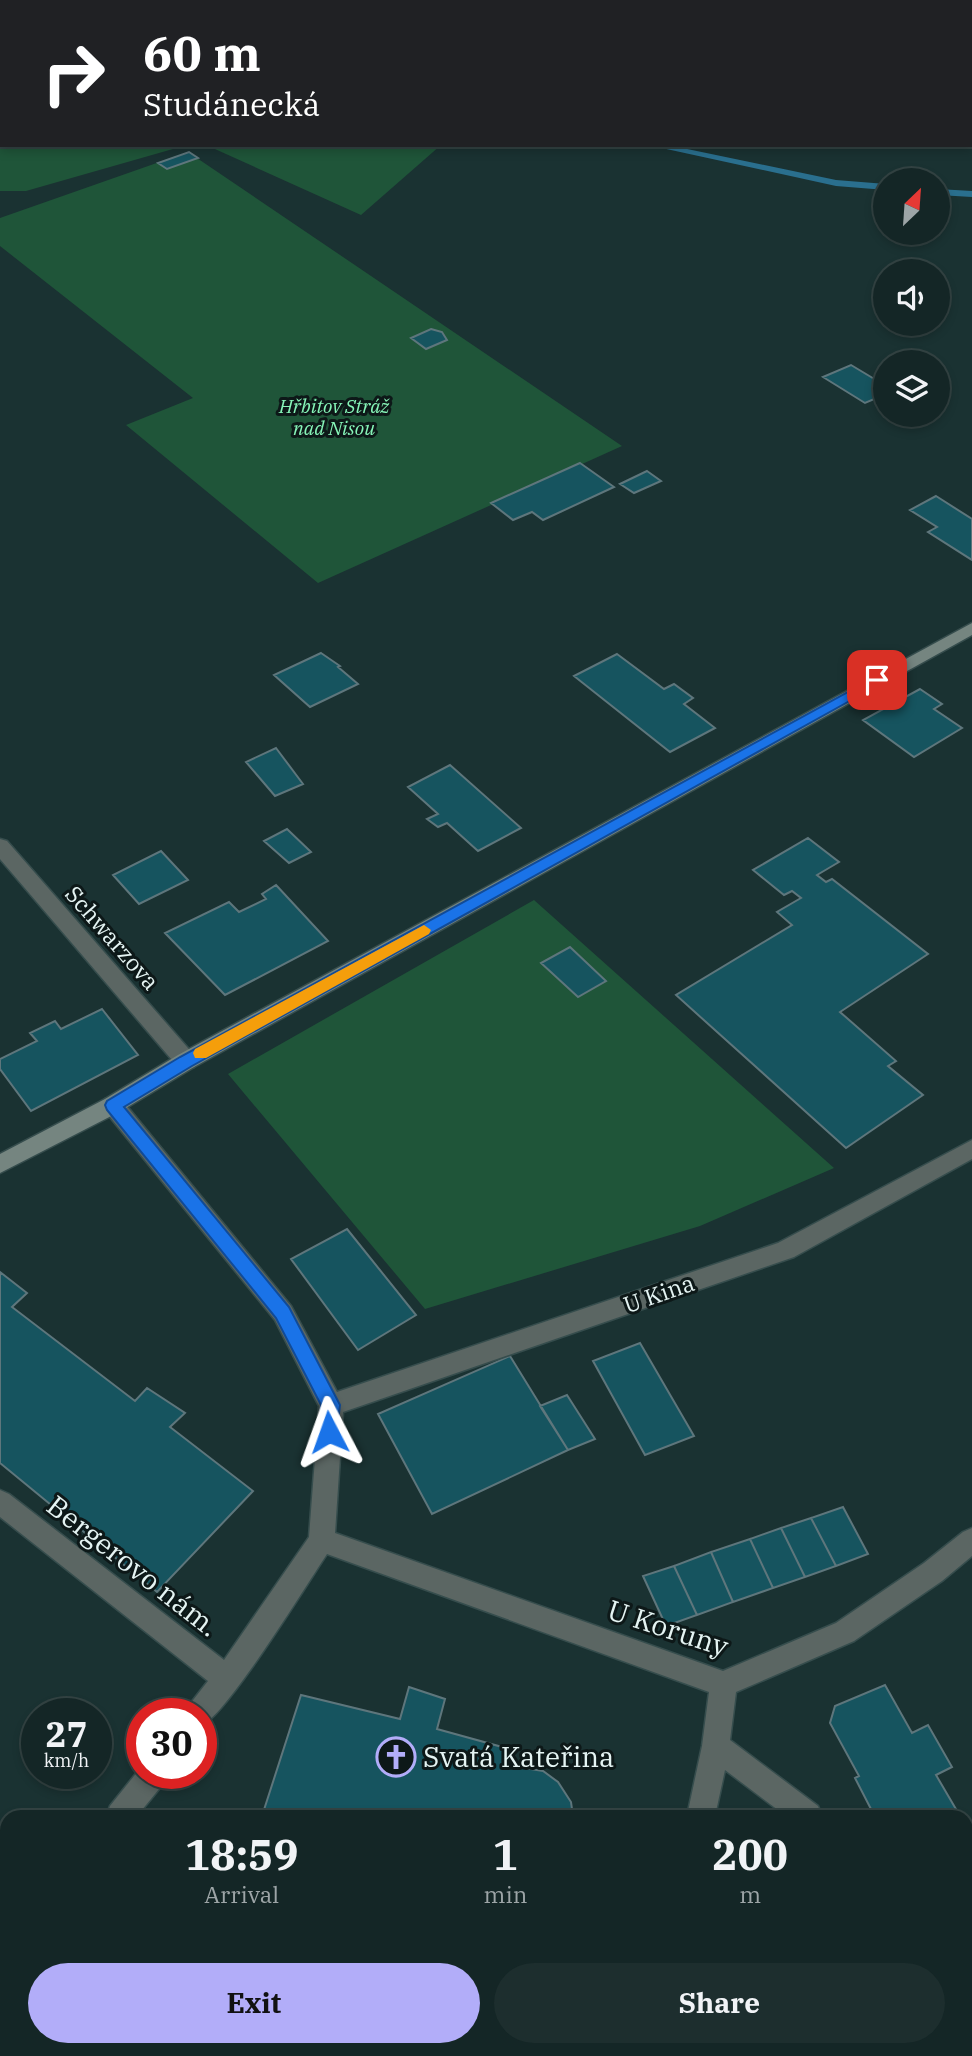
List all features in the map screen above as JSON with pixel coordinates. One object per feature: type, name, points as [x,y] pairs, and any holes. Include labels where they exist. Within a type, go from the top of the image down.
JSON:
[{"type":"street","points":[[0,1164],[113,1105],[186,1061],[972,628]]},
{"type":"street","name":"Schwarzova","points":[[0,846],[186,1061]]},
{"type":"street","points":[[113,1105],[283,1313],[331,1405],[322,1539],[212,1698]]},
{"type":"street","name":"U Kina","points":[[331,1405],[786,1250],[972,1149]]},
{"type":"street","name":"Bergerovo nám.","points":[[0,1502],[227,1679]]},
{"type":"street","name":"U Koruny","points":[[322,1539],[723,1684],[845,1632],[933,1572],[972,1540]]},
{"type":"street","points":[[702,1810],[716,1746],[723,1684]]},
{"type":"street","points":[[716,1746],[800,1810]]},
{"type":"street","points":[[125,1810],[141,1789]]},
{"type":"green space","points":[[0,147],[180,147],[26,191],[0,191]]},
{"type":"green space","points":[[210,147],[439,147],[361,215]]},
{"type":"green space","name":"Hřbitov Stráž nad Nisou","points":[[188,152],[622,446],[318,583],[126,425],[193,398],[0,246],[0,218]]},
{"type":"green space","points":[[534,900],[834,1168],[700,1226],[425,1309],[228,1074]]},
{"type":"building","points":[[189,152],[198,158],[167,169],[158,163]]},
{"type":"building","points":[[431,329],[442,332],[447,340],[426,349],[411,338]]},
{"type":"building","points":[[851,365],[873,378],[873,400],[865,403],[823,377]]},
{"type":"building","points":[[580,463],[614,487],[543,520],[532,512],[513,520],[491,503]]},
{"type":"building","points":[[647,471],[661,481],[634,493],[620,484]]},
{"type":"building","points":[[936,496],[972,519],[972,560],[928,532],[937,527],[910,510]]},
{"type":"building","points":[[321,653],[340,666],[338,667],[358,684],[310,707],[274,675]]},
{"type":"building","points":[[617,654],[664,689],[674,684],[693,698],[684,704],[715,728],[670,752],[574,676]]},
{"type":"building","points":[[920,689],[942,704],[934,709],[962,728],[914,757],[863,720]]},
{"type":"building","points":[[276,748],[303,784],[275,796],[246,762]]},
{"type":"building","points":[[450,765],[521,828],[478,851],[447,823],[438,827],[427,819],[438,814],[408,787]]},
{"type":"building","points":[[287,829],[311,852],[289,863],[264,841]]},
{"type":"building","points":[[808,838],[839,862],[817,875],[826,882],[832,879],[928,954],[840,1012],[896,1061],[888,1066],[923,1095],[846,1148],[676,995],[792,925],[777,912],[801,898],[792,891],[784,895],[753,870]]},
{"type":"building","points":[[161,851],[188,880],[139,904],[113,875]]},
{"type":"building","points":[[276,885],[328,941],[225,995],[165,933],[229,902],[239,912],[266,899],[262,894]]},
{"type":"building","points":[[570,947],[606,981],[578,997],[541,963]]},
{"type":"building","points":[[102,1009],[138,1055],[31,1111],[0,1069],[0,1059],[37,1041],[30,1033],[55,1021],[61,1029]]},
{"type":"building","points":[[347,1229],[416,1315],[358,1350],[291,1259]]},
{"type":"building","points":[[0,1272],[27,1293],[12,1307],[135,1401],[147,1388],[185,1413],[170,1427],[253,1491],[157,1592],[0,1463]]},
{"type":"building","points":[[640,1343],[694,1436],[645,1455],[593,1361]]},
{"type":"building","points":[[510,1356],[568,1450],[432,1514],[378,1414]]},
{"type":"building","points":[[567,1395],[595,1439],[568,1450],[540,1406]]},
{"type":"building","points":[[843,1507],[868,1554],[836,1566],[811,1518]]},
{"type":"building","points":[[811,1518],[836,1566],[805,1577],[781,1528]]},
{"type":"building","points":[[781,1528],[805,1577],[773,1588],[750,1539]]},
{"type":"building","points":[[750,1539],[773,1588],[733,1602],[711,1552]]},
{"type":"building","points":[[711,1552],[733,1602],[697,1615],[674,1566]]},
{"type":"building","points":[[674,1566],[697,1615],[666,1626],[643,1576]]},
{"type":"building","points":[[885,1685],[912,1733],[928,1725],[952,1767],[936,1775],[956,1810],[871,1810],[855,1778],[859,1776],[830,1723],[835,1706]]},
{"type":"building","name":"Svatá Kateřina","points":[[409,1687],[445,1699],[437,1729],[502,1747],[519,1767],[543,1771],[558,1782],[571,1802],[572,1810],[264,1810],[301,1695],[400,1719]]},
{"type":"waterway","points":[[663,147],[836,183],[873,186]]},
{"type":"waterway","points":[[950,193],[972,194]]},
{"type":"slow traffic","points":[[201,1053],[424,930]]},
{"type":"place","name":"Svatá Kateřina","points":[[396,1757]]},
{"type":"route","points":[[329,1432],[331,1405],[283,1313],[113,1105],[186,1061],[877,680]]}]
